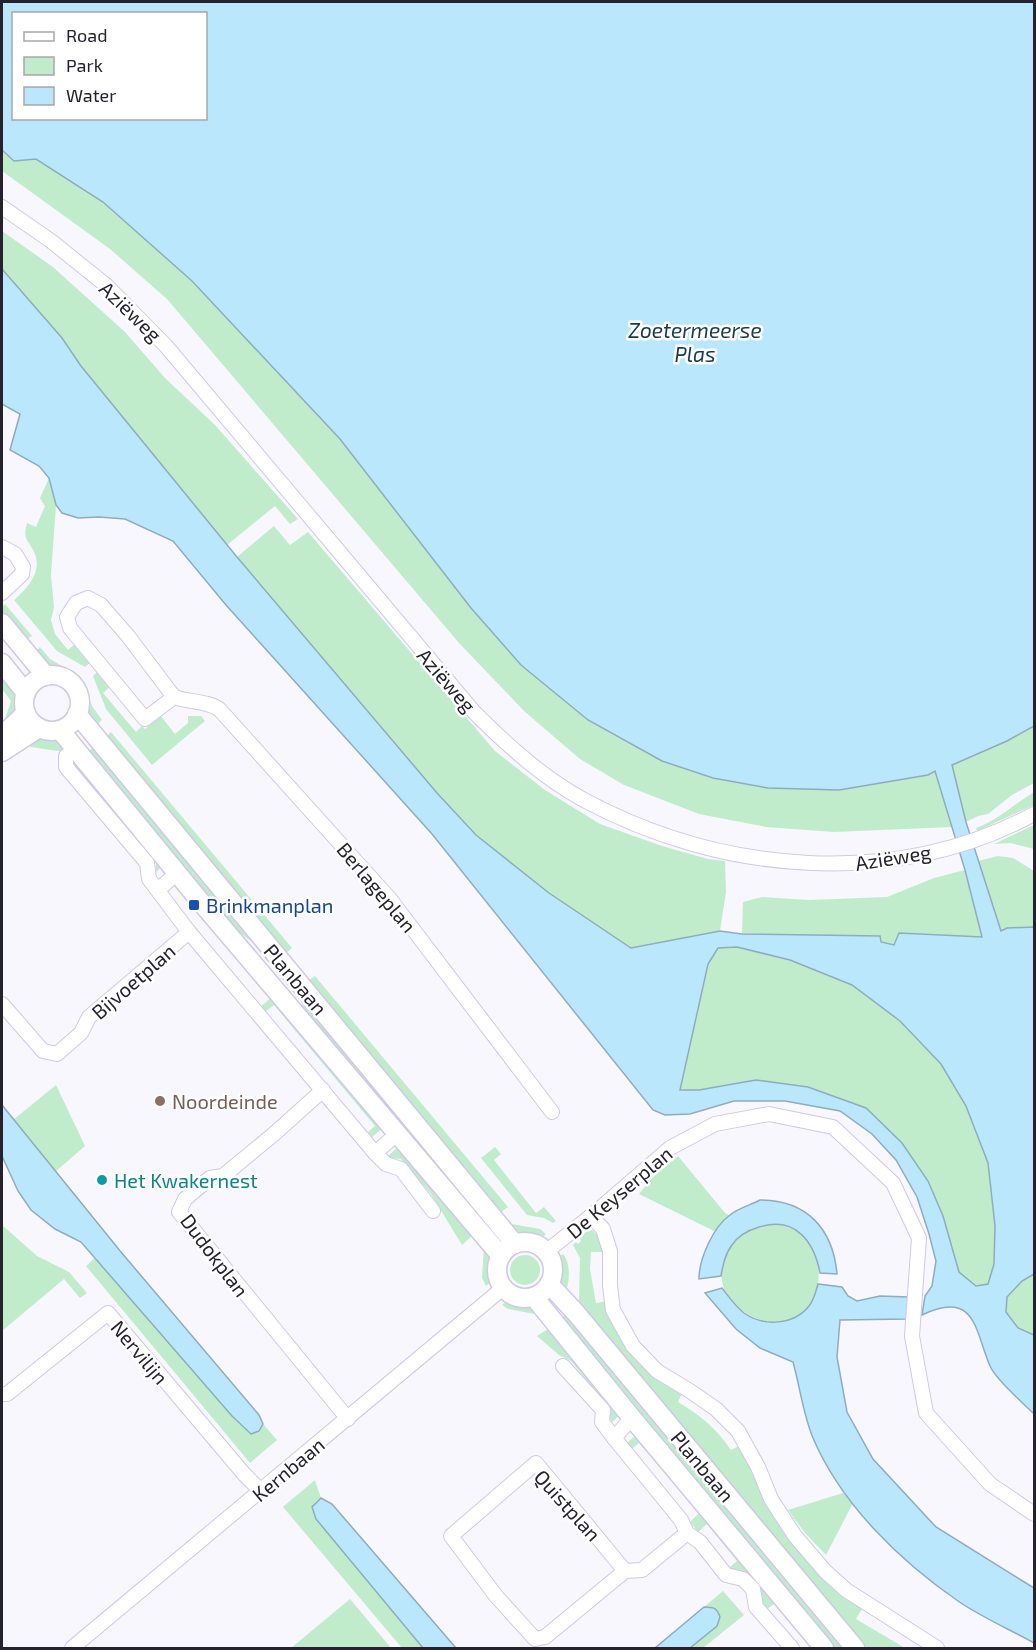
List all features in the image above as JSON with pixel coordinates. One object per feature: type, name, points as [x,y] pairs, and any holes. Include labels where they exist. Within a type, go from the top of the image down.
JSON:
[{"type":"street","name":"Aziëweg","points":[[2,207],[51,241],[107,286],[166,346],[459,695],[509,747],[583,799],[646,830],[727,853],[807,863],[857,864],[943,849],[987,836],[1035,814]]},
{"type":"street","points":[[2,547],[15,554],[23,567],[22,574],[2,593]]},
{"type":"street","points":[[88,598],[101,604],[174,697],[145,719],[70,628],[67,617],[75,603],[88,598]]},
{"type":"street","points":[[2,623],[46,676]]},
{"type":"street","points":[[2,663],[26,693]]},
{"type":"street","points":[[46,676],[59,677],[71,683],[78,694],[77,714],[67,727],[60,730],[49,731],[39,728],[29,719],[24,706],[26,693],[34,682],[46,676]]},
{"type":"street","name":"Berlageplan","points":[[174,697],[186,702],[214,705],[279,776],[390,899],[552,1112]]},
{"type":"street","points":[[2,741],[10,728],[26,713]]},
{"type":"street","name":"Planbaan","points":[[77,714],[515,1244]]},
{"type":"street","points":[[2,752],[39,728]]},
{"type":"street","name":"Planbaan","points":[[60,730],[177,873],[501,1256]]},
{"type":"street","points":[[66,756],[66,767],[147,863],[149,879],[189,932],[375,1153],[386,1164],[401,1168],[433,1211]]},
{"type":"street","points":[[158,890],[177,873]]},
{"type":"street","name":"Bijvoetplan","points":[[2,1004],[43,1051],[57,1054],[81,1033],[89,1017],[189,932]]},
{"type":"street","name":"Dudokplan","points":[[323,1090],[223,1176],[210,1178],[184,1199],[178,1212],[348,1419]]},
{"type":"street","name":"De Keyserplan","points":[[546,1252],[670,1148],[715,1124],[770,1114],[833,1127],[892,1183],[919,1239],[912,1336],[926,1413],[990,1484],[1035,1514]]},
{"type":"street","points":[[375,1153],[397,1134]]},
{"type":"street","points":[[591,1216],[603,1229],[610,1251],[613,1310],[633,1346],[657,1371],[716,1409],[738,1431],[758,1467],[771,1499],[795,1536],[825,1571],[846,1590],[937,1648]]},
{"type":"street","points":[[532,1243],[546,1252],[552,1262],[553,1273],[543,1292],[534,1297],[523,1298],[512,1295],[503,1288],[498,1278],[498,1267],[501,1256],[507,1249],[515,1244],[532,1243]]},
{"type":"street","name":"Planbaan","points":[[549,1284],[576,1313],[855,1648]]},
{"type":"street","name":"Kernbaan","points":[[76,1647],[503,1288]]},
{"type":"street","name":"Planbaan","points":[[534,1297],[824,1648]]},
{"type":"street","name":"Nervilijn","points":[[2,1394],[7,1394],[108,1313],[244,1474],[261,1491]]},
{"type":"street","points":[[563,1366],[603,1410],[602,1422],[681,1520],[687,1533],[700,1542],[726,1575],[743,1579],[753,1589],[756,1607],[792,1648]]},
{"type":"street","points":[[614,1438],[632,1418]]},
{"type":"street","name":"Quistplan","points":[[536,1463],[625,1571],[545,1637],[536,1639],[496,1596],[452,1536],[536,1463]]},
{"type":"street","points":[[625,1571],[642,1570],[687,1533]]},
{"type":"green space","points":[[2,150],[14,161],[36,159],[103,202],[192,281],[340,439],[471,608],[521,665],[588,720],[662,761],[713,778],[768,788],[839,790],[928,775],[935,771],[952,827],[834,832],[766,827],[699,814],[624,785],[580,759],[524,711],[459,643],[167,299],[110,249],[2,171]]},
{"type":"green space","points":[[2,231],[53,267],[125,332],[165,378],[215,425],[298,519],[290,524],[275,506],[227,545],[81,366],[62,338],[2,269]]},
{"type":"green space","points":[[49,478],[56,505],[51,575],[54,607],[51,620],[55,634],[68,650],[75,644],[91,662],[85,667],[57,651],[14,600],[24,591],[35,574],[37,561],[26,537],[26,529],[27,523],[36,527],[45,506],[40,498]]},
{"type":"green space","points":[[274,526],[290,545],[308,532],[495,751],[545,790],[600,824],[662,846],[708,859],[725,861],[726,892],[720,931],[631,948],[549,893],[476,835],[437,793],[237,557]]},
{"type":"green space","points":[[5,604],[32,636],[24,641],[2,615],[2,607]]},
{"type":"green space","points":[[40,647],[50,659],[81,677],[92,706],[102,720],[95,727],[86,716],[83,693],[76,680],[65,672],[50,668],[34,653]]},
{"type":"green space","points":[[98,671],[111,686],[103,693],[136,732],[142,726],[145,729],[160,715],[175,734],[188,723],[188,716],[201,716],[205,721],[152,765],[106,709],[93,676]]},
{"type":"green space","points":[[6,676],[18,703],[9,721],[6,716],[11,701],[2,689],[2,679]]},
{"type":"green space","points":[[1034,726],[1034,783],[1012,795],[988,814],[966,822],[952,765],[1007,741]]},
{"type":"green space","points":[[111,732],[292,948],[285,954],[105,738]]},
{"type":"green space","points":[[42,736],[60,741],[67,749],[64,752],[31,747],[27,743]]},
{"type":"green space","points":[[96,745],[276,961],[272,965],[252,942],[225,921],[86,754]]},
{"type":"green space","points":[[78,761],[164,865],[156,872],[156,863],[73,765]]},
{"type":"green space","points":[[1034,792],[1034,805],[977,831],[976,828],[999,816]]},
{"type":"green space","points":[[1034,825],[1034,849],[1010,843],[994,844]]},
{"type":"green space","points":[[998,856],[1013,858],[1034,871],[1034,927],[1007,928],[1001,932],[978,861]]},
{"type":"green space","points":[[965,870],[983,937],[899,933],[894,945],[881,942],[880,937],[742,934],[743,902],[762,897],[809,900],[887,897],[934,878]]},
{"type":"green space","points":[[737,947],[790,960],[852,985],[900,1021],[941,1064],[966,1106],[988,1163],[995,1226],[994,1265],[988,1284],[976,1286],[959,1272],[943,1216],[928,1181],[902,1143],[808,1087],[756,1080],[699,1090],[679,1090],[708,964],[718,948]]},
{"type":"green space","points":[[315,976],[508,1207],[500,1213],[308,981]]},
{"type":"green space","points":[[273,996],[384,1127],[372,1137],[368,1132],[375,1126],[274,1005],[262,1014],[258,1009]]},
{"type":"green space","points":[[300,997],[491,1221],[482,1228],[306,1017]]},
{"type":"green space","points":[[56,1085],[85,1146],[55,1172],[13,1120]]},
{"type":"green space","points":[[399,1146],[473,1235],[462,1245],[431,1194],[401,1159],[388,1156]]},
{"type":"green space","points":[[495,1147],[501,1154],[494,1160],[536,1213],[544,1207],[556,1221],[553,1223],[544,1218],[527,1215],[481,1158]]},
{"type":"green space","points":[[678,1156],[729,1215],[716,1232],[639,1194],[652,1178]]},
{"type":"green space","points":[[770,1224],[792,1229],[808,1241],[816,1258],[819,1276],[815,1295],[805,1310],[790,1320],[770,1322],[751,1316],[734,1304],[723,1285],[723,1265],[732,1246],[751,1230]]},
{"type":"green space","points":[[2,1225],[37,1256],[69,1272],[87,1293],[80,1298],[64,1279],[2,1331]]},
{"type":"green space","points":[[508,1225],[540,1229],[546,1234],[540,1240],[520,1234]]},
{"type":"green space","points":[[592,1230],[596,1234],[599,1233],[602,1243],[602,1252],[591,1252],[590,1269],[596,1303],[607,1301],[613,1320],[683,1391],[678,1402],[708,1423],[731,1450],[741,1445],[765,1501],[775,1518],[793,1544],[814,1567],[862,1609],[856,1619],[905,1648],[865,1648],[595,1322],[576,1304],[579,1300],[580,1258],[573,1245],[581,1241],[579,1238],[587,1231]]},
{"type":"green space","points":[[484,1245],[489,1252],[493,1280],[486,1286],[482,1278]]},
{"type":"green space","points":[[563,1254],[569,1273],[565,1294],[560,1285],[556,1259]]},
{"type":"green space","points":[[525,1255],[531,1256],[539,1264],[539,1276],[531,1284],[525,1285],[519,1284],[511,1276],[510,1270],[511,1264],[519,1256]]},
{"type":"green space","points":[[96,1257],[232,1416],[251,1434],[259,1431],[263,1424],[277,1440],[250,1463],[86,1266]]},
{"type":"green space","points":[[1034,1274],[1034,1335],[1018,1328],[1006,1312],[1007,1297],[1022,1281]]},
{"type":"green space","points":[[508,1300],[531,1305],[540,1315],[508,1309],[502,1305]]},
{"type":"green space","points":[[567,1313],[849,1648],[833,1648],[569,1333],[560,1319]]},
{"type":"green space","points":[[551,1327],[622,1413],[611,1423],[609,1407],[571,1361],[559,1355],[537,1336]]},
{"type":"green space","points":[[637,1434],[818,1648],[811,1648],[774,1604],[766,1610],[754,1579],[750,1574],[731,1569],[730,1567],[737,1561],[707,1524],[698,1532],[690,1522],[699,1513],[639,1443],[632,1449],[627,1443]]},
{"type":"green space","points":[[315,1480],[321,1498],[312,1508],[316,1519],[423,1648],[402,1648],[283,1507]]},
{"type":"green space","points":[[843,1493],[853,1503],[826,1555],[805,1533],[788,1510]]},
{"type":"green space","points":[[723,1591],[744,1615],[703,1648],[690,1648],[717,1626],[713,1607],[704,1607]]},
{"type":"green space","points":[[350,1599],[391,1648],[291,1648]]},
{"type":"water","name":"Zoetermeerse Plas","points":[[2,2],[1034,2],[1034,726],[1007,741],[952,765],[966,822],[1001,931],[1007,928],[1034,927],[1034,1274],[1022,1281],[1007,1297],[1006,1312],[1018,1328],[1034,1335],[1034,1414],[993,1372],[976,1328],[971,1318],[963,1310],[953,1307],[940,1308],[922,1315],[925,1296],[932,1286],[936,1261],[929,1234],[917,1197],[896,1160],[872,1134],[840,1111],[785,1101],[734,1101],[690,1114],[665,1115],[653,1110],[432,834],[226,605],[173,541],[125,519],[78,518],[62,513],[56,505],[49,478],[39,466],[10,450],[20,414],[2,404],[2,269],[62,338],[81,366],[237,557],[437,793],[476,835],[549,893],[631,948],[720,931],[742,934],[880,936],[881,942],[894,945],[899,933],[982,937],[965,870],[935,771],[928,775],[839,790],[768,788],[713,778],[662,761],[588,720],[521,665],[471,608],[340,439],[192,281],[103,202],[36,159],[14,161],[2,150]],"holes":[[[737,947],[790,960],[852,985],[900,1021],[941,1064],[966,1106],[988,1163],[995,1226],[994,1264],[988,1284],[976,1286],[959,1272],[943,1216],[928,1181],[902,1143],[866,1108],[808,1087],[756,1080],[699,1090],[680,1090],[708,964],[718,948]]]},
{"type":"water","points":[[2,1105],[121,1252],[259,1415],[263,1424],[259,1431],[251,1434],[232,1416],[81,1242],[55,1229],[31,1210],[18,1191],[2,1156]]},
{"type":"water","points":[[760,1200],[791,1205],[815,1220],[830,1243],[837,1274],[820,1273],[813,1251],[801,1234],[793,1228],[772,1225],[751,1230],[737,1239],[728,1252],[721,1276],[699,1279],[704,1253],[718,1227],[733,1213]]},
{"type":"water","points":[[818,1284],[842,1287],[848,1296],[857,1301],[880,1296],[908,1297],[907,1319],[840,1320],[837,1357],[847,1412],[873,1459],[936,1527],[1034,1588],[1034,1643],[958,1601],[915,1568],[874,1529],[839,1486],[813,1438],[793,1362],[760,1348],[736,1329],[705,1293],[722,1288],[744,1313],[760,1320],[778,1322],[803,1312],[812,1301]]},
{"type":"water","points":[[321,1498],[332,1504],[456,1648],[423,1648],[316,1519],[312,1507]]},
{"type":"water","points":[[704,1607],[713,1608],[718,1612],[720,1617],[717,1626],[690,1648],[655,1648]]},
{"type":"place","name":"Brinkmanplan","points":[[194,905]]},
{"type":"place","name":"Noordeinde","points":[[160,1101]]},
{"type":"place","name":"Het Kwakernest","points":[[102,1180]]}]
